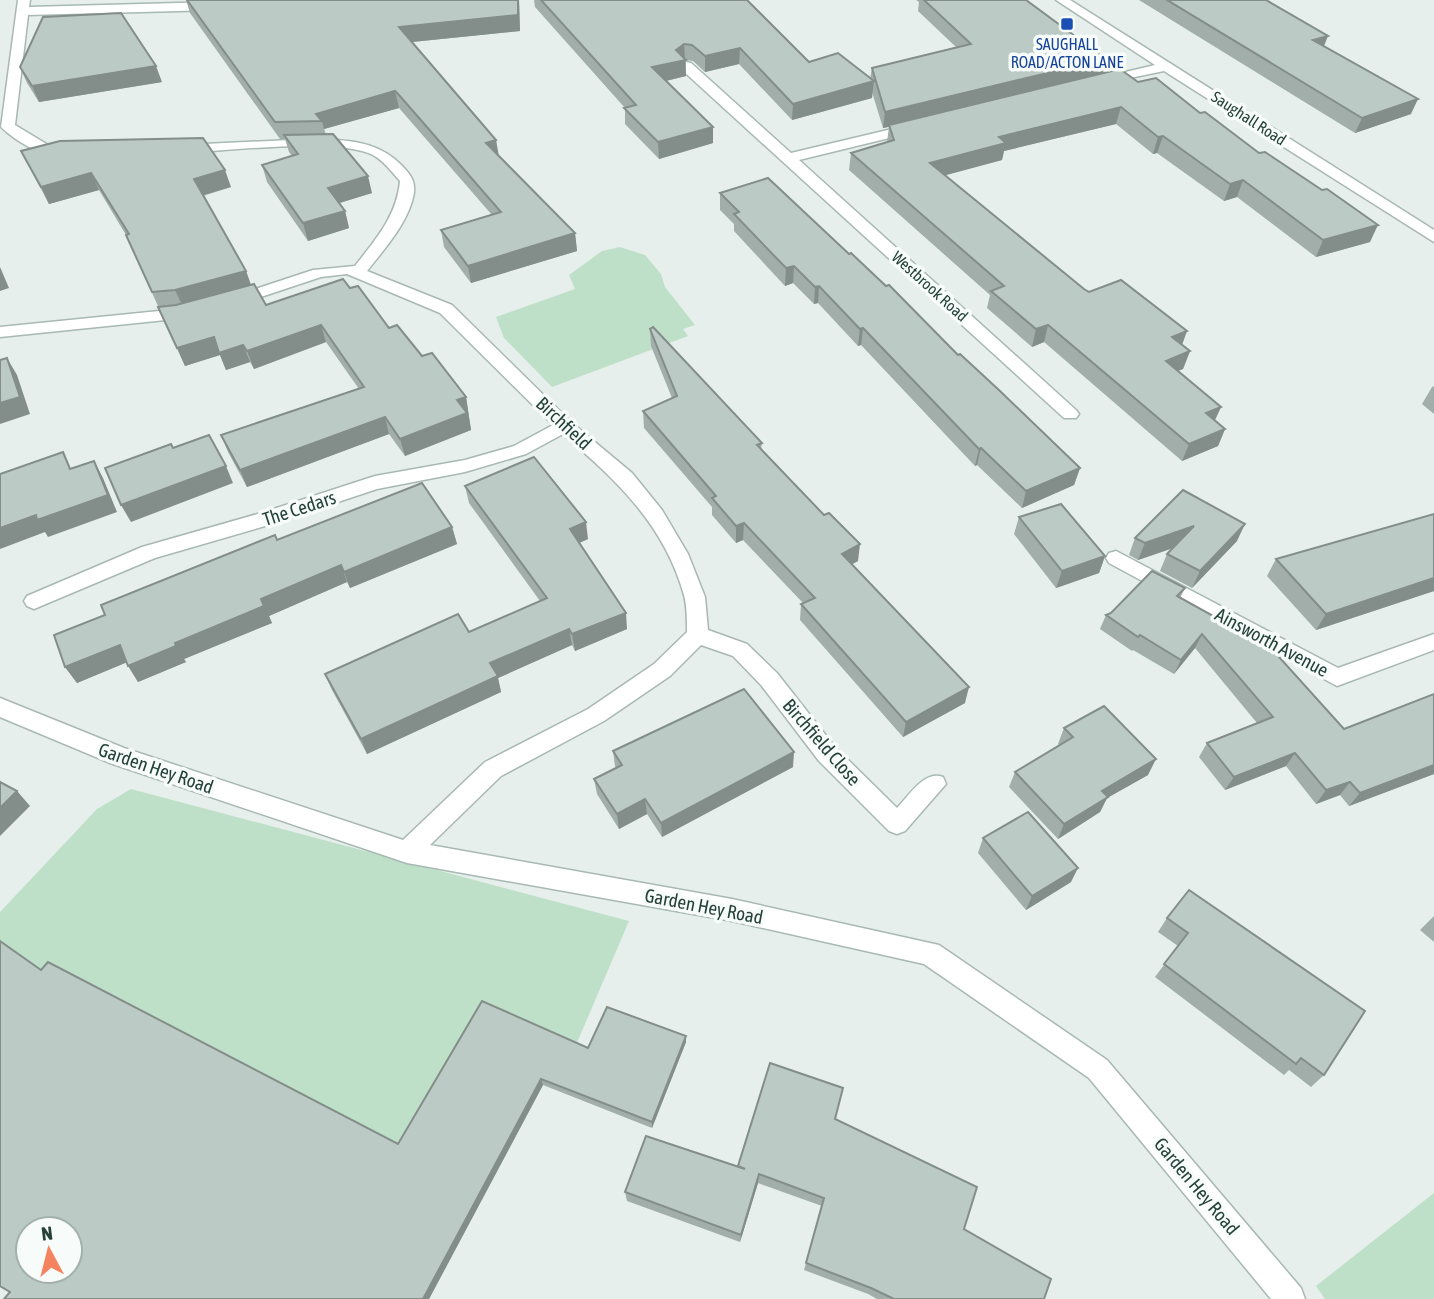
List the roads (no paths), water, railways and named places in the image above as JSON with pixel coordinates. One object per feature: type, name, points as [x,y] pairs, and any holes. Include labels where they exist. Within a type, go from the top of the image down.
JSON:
[{"type":"street","name":"Saughall Road","points":[[1062,0],[1434,237]]},
{"type":"street","points":[[88,151],[50,152],[4,128],[23,6],[224,6]]},
{"type":"street","name":"Westbrook Road","points":[[686,66],[1070,414]]},
{"type":"street","points":[[1086,86],[1167,66]]},
{"type":"street","points":[[790,158],[924,125]]},
{"type":"street","points":[[164,150],[297,144],[343,145],[376,151],[408,181],[408,194],[398,215],[359,271]]},
{"type":"street","name":"Birchfield","points":[[0,332],[183,315],[318,273],[359,271],[446,309],[565,426],[625,478],[655,515],[678,554],[695,597],[698,635]]},
{"type":"street","name":"The Cedars","points":[[34,601],[149,552],[265,519],[375,483],[465,466],[520,450],[565,426]]},
{"type":"street","name":"Ainsworth Avenue","points":[[1116,558],[1337,677],[1434,642]]},
{"type":"street","points":[[407,852],[493,769],[596,715],[662,670],[698,635]]},
{"type":"street","name":"Birchfield Close","points":[[698,635],[740,650],[769,679],[827,754],[897,824],[935,784]]},
{"type":"street","name":"Garden Hey Road","points":[[0,707],[118,756],[407,852],[732,910],[930,953],[1098,1069],[1290,1299]]},
{"type":"place","name":"SAUGHALL ROAD/ACTON LANE","points":[[1067,24]]}]
